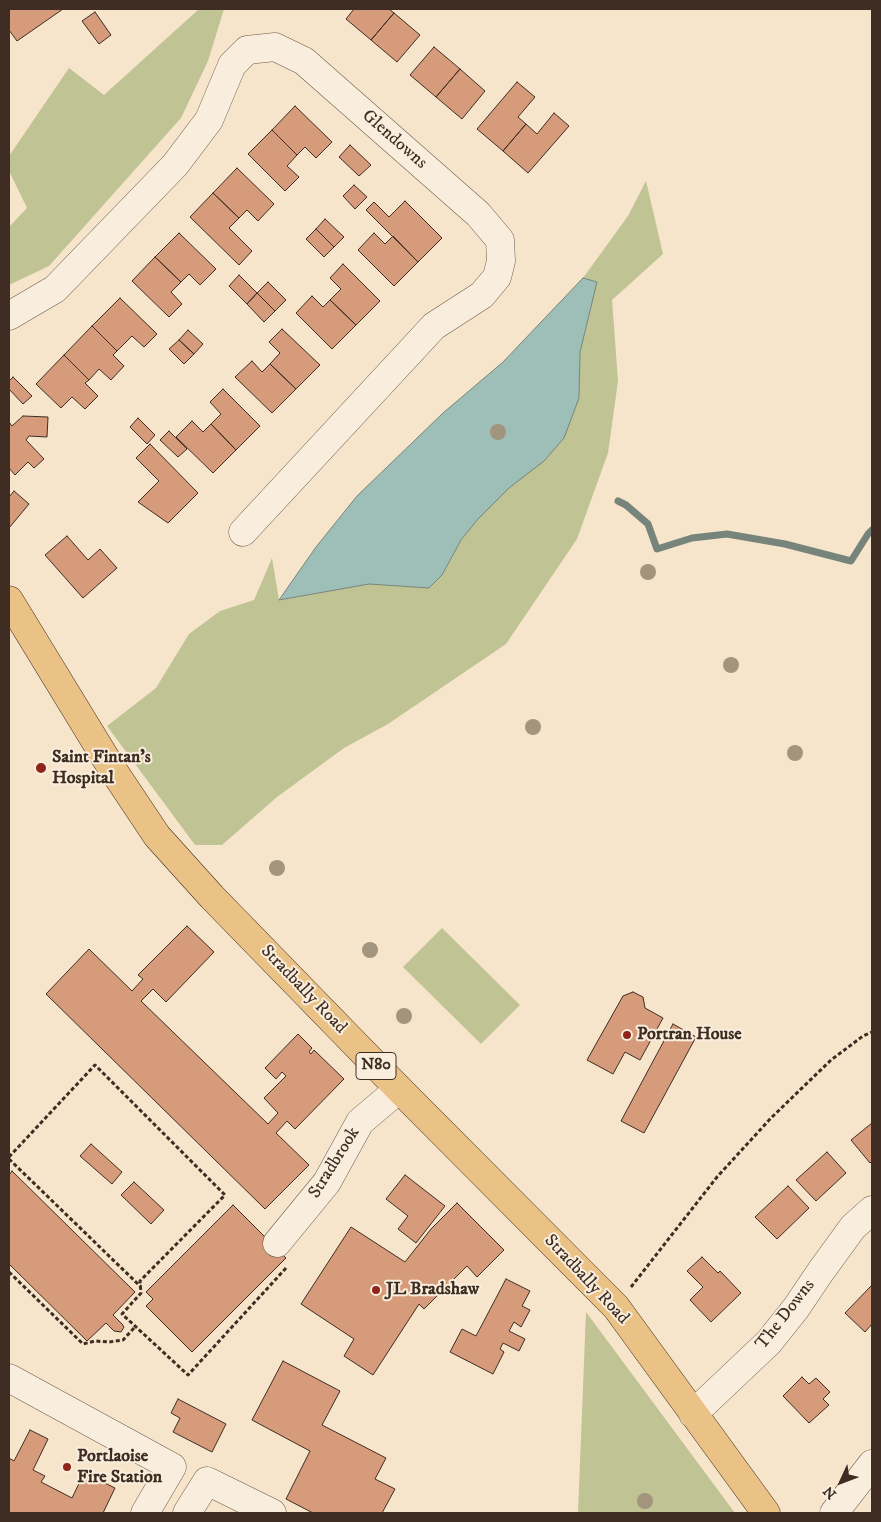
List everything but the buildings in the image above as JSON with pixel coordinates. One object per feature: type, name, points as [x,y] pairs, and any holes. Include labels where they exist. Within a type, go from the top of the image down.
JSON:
[{"type":"main road","name":"Stradbally Road","points":[[9,600],[111,767],[157,836],[212,897],[398,1089],[616,1307],[766,1513]]},
{"type":"street","name":"Glendowns","points":[[9,316],[55,289],[175,165],[209,120],[232,65],[247,50],[274,46],[304,61],[478,214],[500,240],[501,261],[497,277],[482,294],[434,326],[243,532]]},
{"type":"street","name":"Stradbrook","points":[[282,1255],[327,1182],[360,1122],[398,1089]]},
{"type":"street","name":"The Downs","points":[[693,1414],[769,1342],[853,1227],[872,1210]]},
{"type":"street","points":[[9,1378],[172,1468],[145,1513]]},
{"type":"street","points":[[834,1513],[872,1464]]},
{"type":"street","points":[[187,1513],[207,1480],[272,1513]]},
{"type":"path","points":[[616,1307],[717,1177],[771,1118],[831,1060],[863,1036],[872,1032]]},
{"type":"path","points":[[141,1288],[9,1158],[95,1065],[225,1195],[140,1280],[141,1288],[141,1293],[122,1314],[188,1375],[282,1255]]},
{"type":"path","points":[[9,1272],[83,1344],[95,1341],[123,1340],[135,1327]]},
{"type":"green space","points":[[199,9],[224,9],[208,61],[181,118],[49,266],[9,285],[9,227],[27,208],[9,171],[9,156],[69,68],[104,95]]},
{"type":"green space","points":[[646,181],[663,254],[612,300],[618,381],[608,453],[577,539],[506,644],[388,724],[344,748],[277,797],[222,845],[195,845],[107,726],[156,688],[189,634],[220,611],[254,600],[272,558],[279,600],[369,584],[429,588],[442,575],[461,540],[478,519],[509,488],[579,398],[580,352],[597,282],[583,278],[628,216]]},
{"type":"green space","points":[[442,928],[520,1005],[481,1044],[403,967]]},
{"type":"green space","points":[[586,1312],[735,1513],[578,1513]]},
{"type":"water","points":[[583,278],[597,282],[580,352],[579,398],[564,438],[544,461],[509,488],[478,519],[461,540],[442,575],[429,588],[369,584],[279,600],[316,547],[357,496],[443,413],[503,362]]},
{"type":"waterway","points":[[618,501],[626,505],[648,524],[657,549],[692,538],[727,534],[785,544],[851,561],[872,530]]},
{"type":"place","name":"Saint Fintan's Hospital","points":[[41,768]]},
{"type":"place","name":"Portran House","points":[[627,1035]]},
{"type":"place","name":"JL Bradshaw","points":[[376,1290]]},
{"type":"place","name":"Portlaoise Fire Station","points":[[67,1467]]}]
